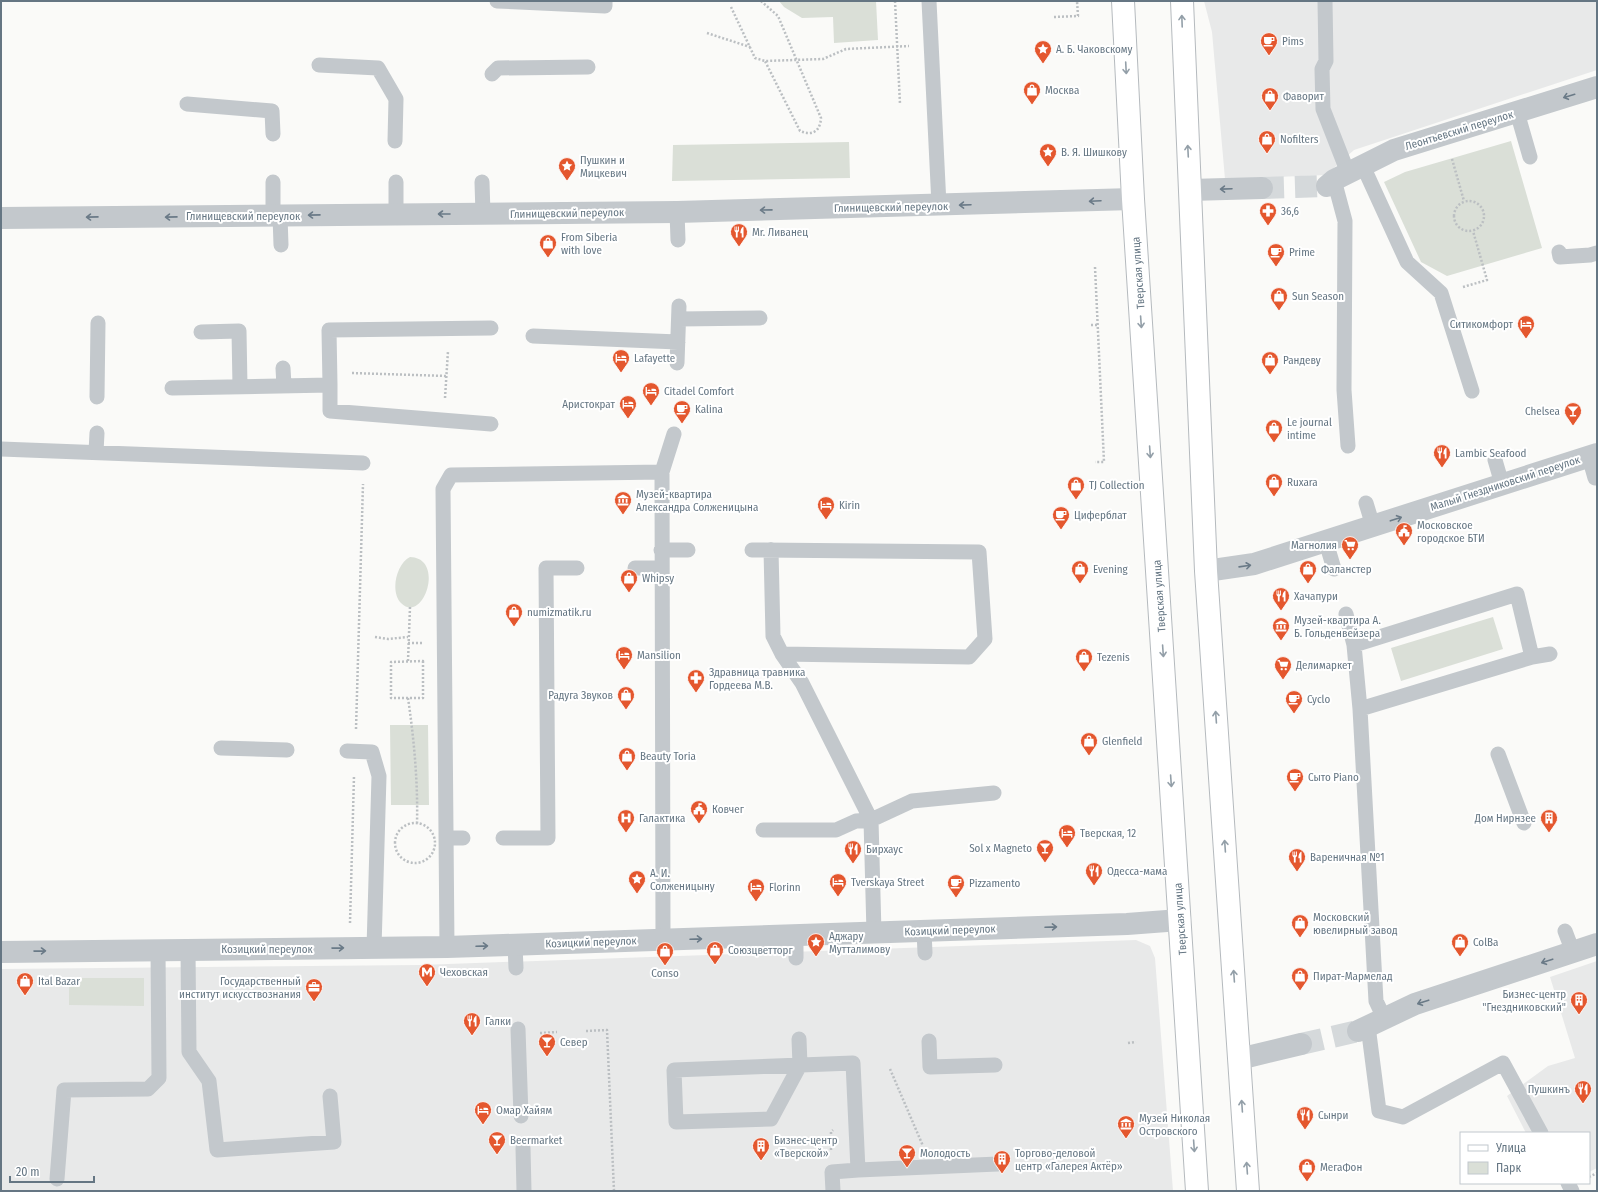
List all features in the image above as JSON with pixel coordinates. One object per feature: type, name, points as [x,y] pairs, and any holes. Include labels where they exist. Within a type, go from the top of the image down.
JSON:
[{"type":"main road","name":"Тверская улица","points":[[1122,1],[1197,1191]]},
{"type":"main road","points":[[1182,1],[1206,571],[1248,1191]]},
{"type":"street","name":"Леонтьевский переулок","points":[[1343,176],[1394,150],[1597,87]]},
{"type":"street","points":[[1190,190],[1262,188]]},
{"type":"street","name":"Глинищевский переулок","points":[[1,218],[677,212],[939,206],[1134,199]]},
{"type":"street","name":"Малый Гнездниковский переулок","points":[[1206,571],[1254,564],[1593,455]]},
{"type":"street","name":"Козицкий переулок","points":[[1,952],[448,947],[1127,924],[1180,920]]},
{"type":"street","points":[[1370,1025],[1415,1004],[1597,944]]},
{"type":"street","points":[[1239,1059],[1301,1044]]},
{"type":"lane","points":[[497,1],[605,6],[605,1]]},
{"type":"lane","points":[[929,1],[939,206]]},
{"type":"lane","points":[[1325,1],[1326,61],[1322,69],[1323,110],[1343,176],[1345,221],[1344,390],[1348,446]]},
{"type":"lane","points":[[319,65],[378,68],[396,99],[395,142]]},
{"type":"lane","points":[[492,74],[498,68],[588,67]]},
{"type":"lane","points":[[188,104],[272,111],[273,134]]},
{"type":"lane","points":[[1517,112],[1530,157]]},
{"type":"lane","points":[[1343,176],[1407,262],[1441,294],[1472,391]]},
{"type":"lane","points":[[273,182],[281,245]]},
{"type":"lane","points":[[396,182],[396,214]]},
{"type":"lane","points":[[482,182],[483,214]]},
{"type":"lane","points":[[677,212],[678,240]]},
{"type":"lane","points":[[1558,252],[1560,257],[1590,255],[1597,253]]},
{"type":"lane","points":[[677,363],[679,312],[760,318]]},
{"type":"lane","points":[[97,397],[98,323]]},
{"type":"lane","points":[[491,328],[329,330],[330,411],[491,424]]},
{"type":"lane","points":[[201,332],[239,331],[240,386]]},
{"type":"lane","points":[[533,336],[678,342]]},
{"type":"lane","points":[[283,368],[284,386]]},
{"type":"lane","points":[[172,388],[284,386],[330,379]]},
{"type":"lane","points":[[96,452],[97,433]]},
{"type":"lane","points":[[663,940],[661,568],[662,472],[674,434]]},
{"type":"lane","points":[[1,449],[363,462]]},
{"type":"lane","points":[[1593,455],[1596,478]]},
{"type":"lane","points":[[1495,460],[1502,484]]},
{"type":"lane","points":[[448,947],[443,489],[451,475],[662,472]]},
{"type":"lane","points":[[1366,503],[1373,526]]},
{"type":"lane","points":[[1326,542],[1334,569]]},
{"type":"lane","points":[[661,550],[688,550]]},
{"type":"lane","points":[[752,550],[979,552],[985,639],[969,657],[782,654]]},
{"type":"lane","points":[[771,550],[773,636],[782,654],[802,683],[871,820],[874,933]]},
{"type":"lane","points":[[504,838],[548,838],[546,568],[577,568]]},
{"type":"lane","points":[[635,568],[661,568]]},
{"type":"lane","points":[[1354,645],[1517,594],[1532,657]]},
{"type":"lane","points":[[1346,614],[1354,645],[1360,709],[1376,1001],[1370,1025],[1379,1111],[1403,1118],[1503,1063],[1540,1132]]},
{"type":"lane","points":[[1360,709],[1532,657],[1550,654]]},
{"type":"lane","points":[[221,748],[287,750]]},
{"type":"lane","points":[[351,752],[372,752],[379,776],[374,948]]},
{"type":"lane","points":[[1498,754],[1524,824]]},
{"type":"lane","points":[[763,830],[836,830],[856,820],[871,820],[912,801],[994,793]]},
{"type":"lane","points":[[446,838],[463,838]]},
{"type":"lane","points":[[924,931],[925,953]]},
{"type":"lane","points":[[1565,931],[1573,952]]},
{"type":"lane","points":[[796,936],[796,958]]},
{"type":"lane","points":[[515,945],[516,968]]},
{"type":"lane","points":[[57,1179],[64,1090],[148,1089],[159,1078],[158,950]]},
{"type":"lane","points":[[188,950],[189,1052],[209,1081],[217,1150],[334,1142],[330,1096]]},
{"type":"lane","points":[[518,1029],[521,1116]]},
{"type":"lane","points":[[799,1039],[800,1065],[772,1119],[676,1122],[674,1070],[800,1065],[853,1064],[858,1170]]},
{"type":"lane","points":[[929,1041],[930,1067],[995,1064]]},
{"type":"lane","points":[[523,1148],[524,1191]]},
{"type":"lane","points":[[833,1191],[832,1172],[998,1164]]},
{"type":"path","points":[[761,1],[778,16],[797,60],[816,111],[821,118],[820,126],[815,132],[807,134],[800,131],[764,61]]},
{"type":"path","points":[[895,1],[900,104]]},
{"type":"path","points":[[1054,17],[1078,16],[1077,1]]},
{"type":"path","points":[[731,7],[755,58],[764,61],[822,59],[846,49],[931,45]]},
{"type":"path","points":[[707,33],[751,47]]},
{"type":"path","points":[[1452,158],[1464,201]]},
{"type":"path","points":[[1468,200],[1476,202],[1484,211],[1482,223],[1473,231],[1461,229],[1454,220],[1455,208],[1460,202],[1468,200]]},
{"type":"path","points":[[1441,294],[1487,280],[1473,231]]},
{"type":"path","points":[[1094,266],[1104,462],[1095,462]]},
{"type":"path","points":[[1091,325],[1098,325]]},
{"type":"path","points":[[443,420],[450,328]]},
{"type":"path","points":[[330,379],[446,376]]},
{"type":"path","points":[[350,924],[351,752],[363,462]]},
{"type":"path","points":[[408,661],[410,607]]},
{"type":"path","points":[[375,637],[388,639],[408,637]]},
{"type":"path","points":[[423,661],[423,698],[408,698],[391,698],[391,662],[423,661]]},
{"type":"path","points":[[408,698],[412,725],[417,824]]},
{"type":"path","points":[[408,824],[417,824],[426,827],[432,833],[435,842],[433,850],[428,858],[421,862],[412,864],[404,860],[398,854],[395,841],[396,836],[401,829],[408,824]]},
{"type":"path","points":[[586,1031],[607,1030],[614,1191]]},
{"type":"path","points":[[1128,1043],[1136,1042]]},
{"type":"path","points":[[890,1069],[924,1148]]},
{"type":"shaded area","points":[[1204,1],[1597,1],[1597,70],[1354,150],[1326,175],[1225,179],[1212,32]]},
{"type":"shaded area","points":[[1136,940],[1150,946],[1155,958],[1173,1191],[1,1191],[1,969],[420,965]]},
{"type":"shaded area","points":[[1597,961],[1597,1168],[1590,1172],[1590,1132],[1525,1132],[1507,1096],[1548,1066],[1575,1058],[1550,977]]},
{"type":"green space","points":[[779,1],[876,1],[878,40],[834,43],[833,17],[802,18],[784,7]]},
{"type":"green space","points":[[1511,141],[1542,248],[1447,276],[1421,262],[1384,182],[1405,172]]},
{"type":"green space","points":[[849,142],[850,178],[672,181],[673,145]]},
{"type":"green space","points":[[410,557],[421,560],[427,568],[429,578],[427,589],[423,598],[417,605],[409,607],[401,603],[396,592],[395,585],[401,566]]},
{"type":"green space","points":[[1493,617],[1503,649],[1401,681],[1391,648]]},
{"type":"green space","points":[[390,725],[428,725],[429,805],[391,805]]},
{"type":"green space","points":[[69,978],[144,978],[144,1006],[69,1005]]},
{"type":"tunnel","points":[[1262,188],[1327,186]]},
{"type":"tunnel","points":[[1301,1044],[1358,1031]]},
{"type":"place","name":"Pims","points":[[1269,56]]},
{"type":"place","name":"А. Б. Чаковскому","points":[[1043,64]]},
{"type":"place","name":"Москва","points":[[1032,105]]},
{"type":"place","name":"Фаворит","points":[[1270,111]]},
{"type":"place","name":"Nofilters","points":[[1267,154]]},
{"type":"place","name":"В. Я. Шишкову","points":[[1048,167]]},
{"type":"place","name":"Пушкин и Мицкевич","points":[[567,181]]},
{"type":"place","name":"36,6","points":[[1268,226]]},
{"type":"place","name":"Mr. Ливанец","points":[[739,247]]},
{"type":"place","name":"From Siberia with love","points":[[548,258]]},
{"type":"place","name":"Prime","points":[[1276,267]]},
{"type":"place","name":"Sun Season","points":[[1279,311]]},
{"type":"place","name":"Ситикомфорт","points":[[1526,339]]},
{"type":"place","name":"Lafayette","points":[[621,373]]},
{"type":"place","name":"Рандеву","points":[[1270,375]]},
{"type":"place","name":"Citadel Comfort","points":[[651,406]]},
{"type":"place","name":"Аристократ","points":[[628,419]]},
{"type":"place","name":"Kalina","points":[[682,424]]},
{"type":"place","name":"Chelsea","points":[[1573,426]]},
{"type":"place","name":"Le journal intime","points":[[1274,443]]},
{"type":"place","name":"Lambic Seafood","points":[[1442,468]]},
{"type":"place","name":"Ruxara","points":[[1274,497]]},
{"type":"place","name":"TJ Collection","points":[[1076,500]]},
{"type":"place","name":"Музей-квартира Александра Солженицына","points":[[623,515]]},
{"type":"place","name":"Kirin","points":[[826,520]]},
{"type":"place","name":"Циферблат","points":[[1061,530]]},
{"type":"place","name":"Московское городское БТИ","points":[[1404,546]]},
{"type":"place","name":"Магнолия","points":[[1350,560]]},
{"type":"place","name":"Evening","points":[[1080,584]]},
{"type":"place","name":"Фаланстер","points":[[1308,584]]},
{"type":"place","name":"Whipsy","points":[[629,593]]},
{"type":"place","name":"Хачапури","points":[[1281,611]]},
{"type":"place","name":"numizmatik.ru","points":[[514,627]]},
{"type":"place","name":"Музей-квартира А. Б. Гольденвейзера","points":[[1281,641]]},
{"type":"place","name":"Mansilion","points":[[624,670]]},
{"type":"place","name":"Tezenis","points":[[1084,672]]},
{"type":"place","name":"Делимаркет","points":[[1283,680]]},
{"type":"place","name":"Здравница травника Гордеева М.В.","points":[[696,693]]},
{"type":"place","name":"Радуга Звуков","points":[[626,710]]},
{"type":"place","name":"Cyclo","points":[[1294,714]]},
{"type":"place","name":"Glenfield","points":[[1089,756]]},
{"type":"place","name":"Beauty Toria","points":[[627,771]]},
{"type":"place","name":"Сыто Piano","points":[[1295,792]]},
{"type":"place","name":"Ковчег","points":[[699,824]]},
{"type":"place","name":"Галактика","points":[[626,833]]},
{"type":"place","name":"Дом Нирнзее","points":[[1549,833]]},
{"type":"place","name":"Тверская, 12","points":[[1067,848]]},
{"type":"place","name":"Sol x Magneto","points":[[1045,863]]},
{"type":"place","name":"Бирхаус","points":[[853,864]]},
{"type":"place","name":"Вареничная №1","points":[[1297,872]]},
{"type":"place","name":"Одесса-мама","points":[[1094,886]]},
{"type":"place","name":"А. И. Солженицыну","points":[[637,894]]},
{"type":"place","name":"Tverskaya Street","points":[[838,897]]},
{"type":"place","name":"Pizzamento","points":[[956,898]]},
{"type":"place","name":"Florinn","points":[[756,902]]},
{"type":"place","name":"Московский ювелирный завод","points":[[1300,938]]},
{"type":"place","name":"Аджару Мутталимову","points":[[816,957]]},
{"type":"place","name":"ColBa","points":[[1460,957]]},
{"type":"place","name":"Союзцветторг","points":[[715,965]]},
{"type":"place","name":"Conso","points":[[665,966]]},
{"type":"place","name":"Чеховская","points":[[427,987]]},
{"type":"place","name":"Пират-Мармелад","points":[[1300,991]]},
{"type":"place","name":"Ital Bazar","points":[[25,996]]},
{"type":"place","name":"Государственный институт искусствознания","points":[[314,1002]]},
{"type":"place","name":"Бизнес-центр \"Гнездниковский\"","points":[[1579,1015]]},
{"type":"place","name":"Галки","points":[[472,1036]]},
{"type":"place","name":"Север","points":[[547,1057]]},
{"type":"place","name":"Пушкинъ","points":[[1583,1104]]},
{"type":"place","name":"Омар Хайям","points":[[483,1125]]},
{"type":"place","name":"Сынри","points":[[1305,1130]]},
{"type":"place","name":"Музей Николая Островского","points":[[1126,1139]]},
{"type":"place","name":"Beermarket","points":[[497,1155]]},
{"type":"place","name":"Бизнес-центр «Тверской»","points":[[761,1161]]},
{"type":"place","name":"Молодость","points":[[907,1168]]},
{"type":"place","name":"Торгово-деловой центр «Галерея Актёр»","points":[[1002,1174]]},
{"type":"place","name":"МегаФон","points":[[1307,1182]]}]
